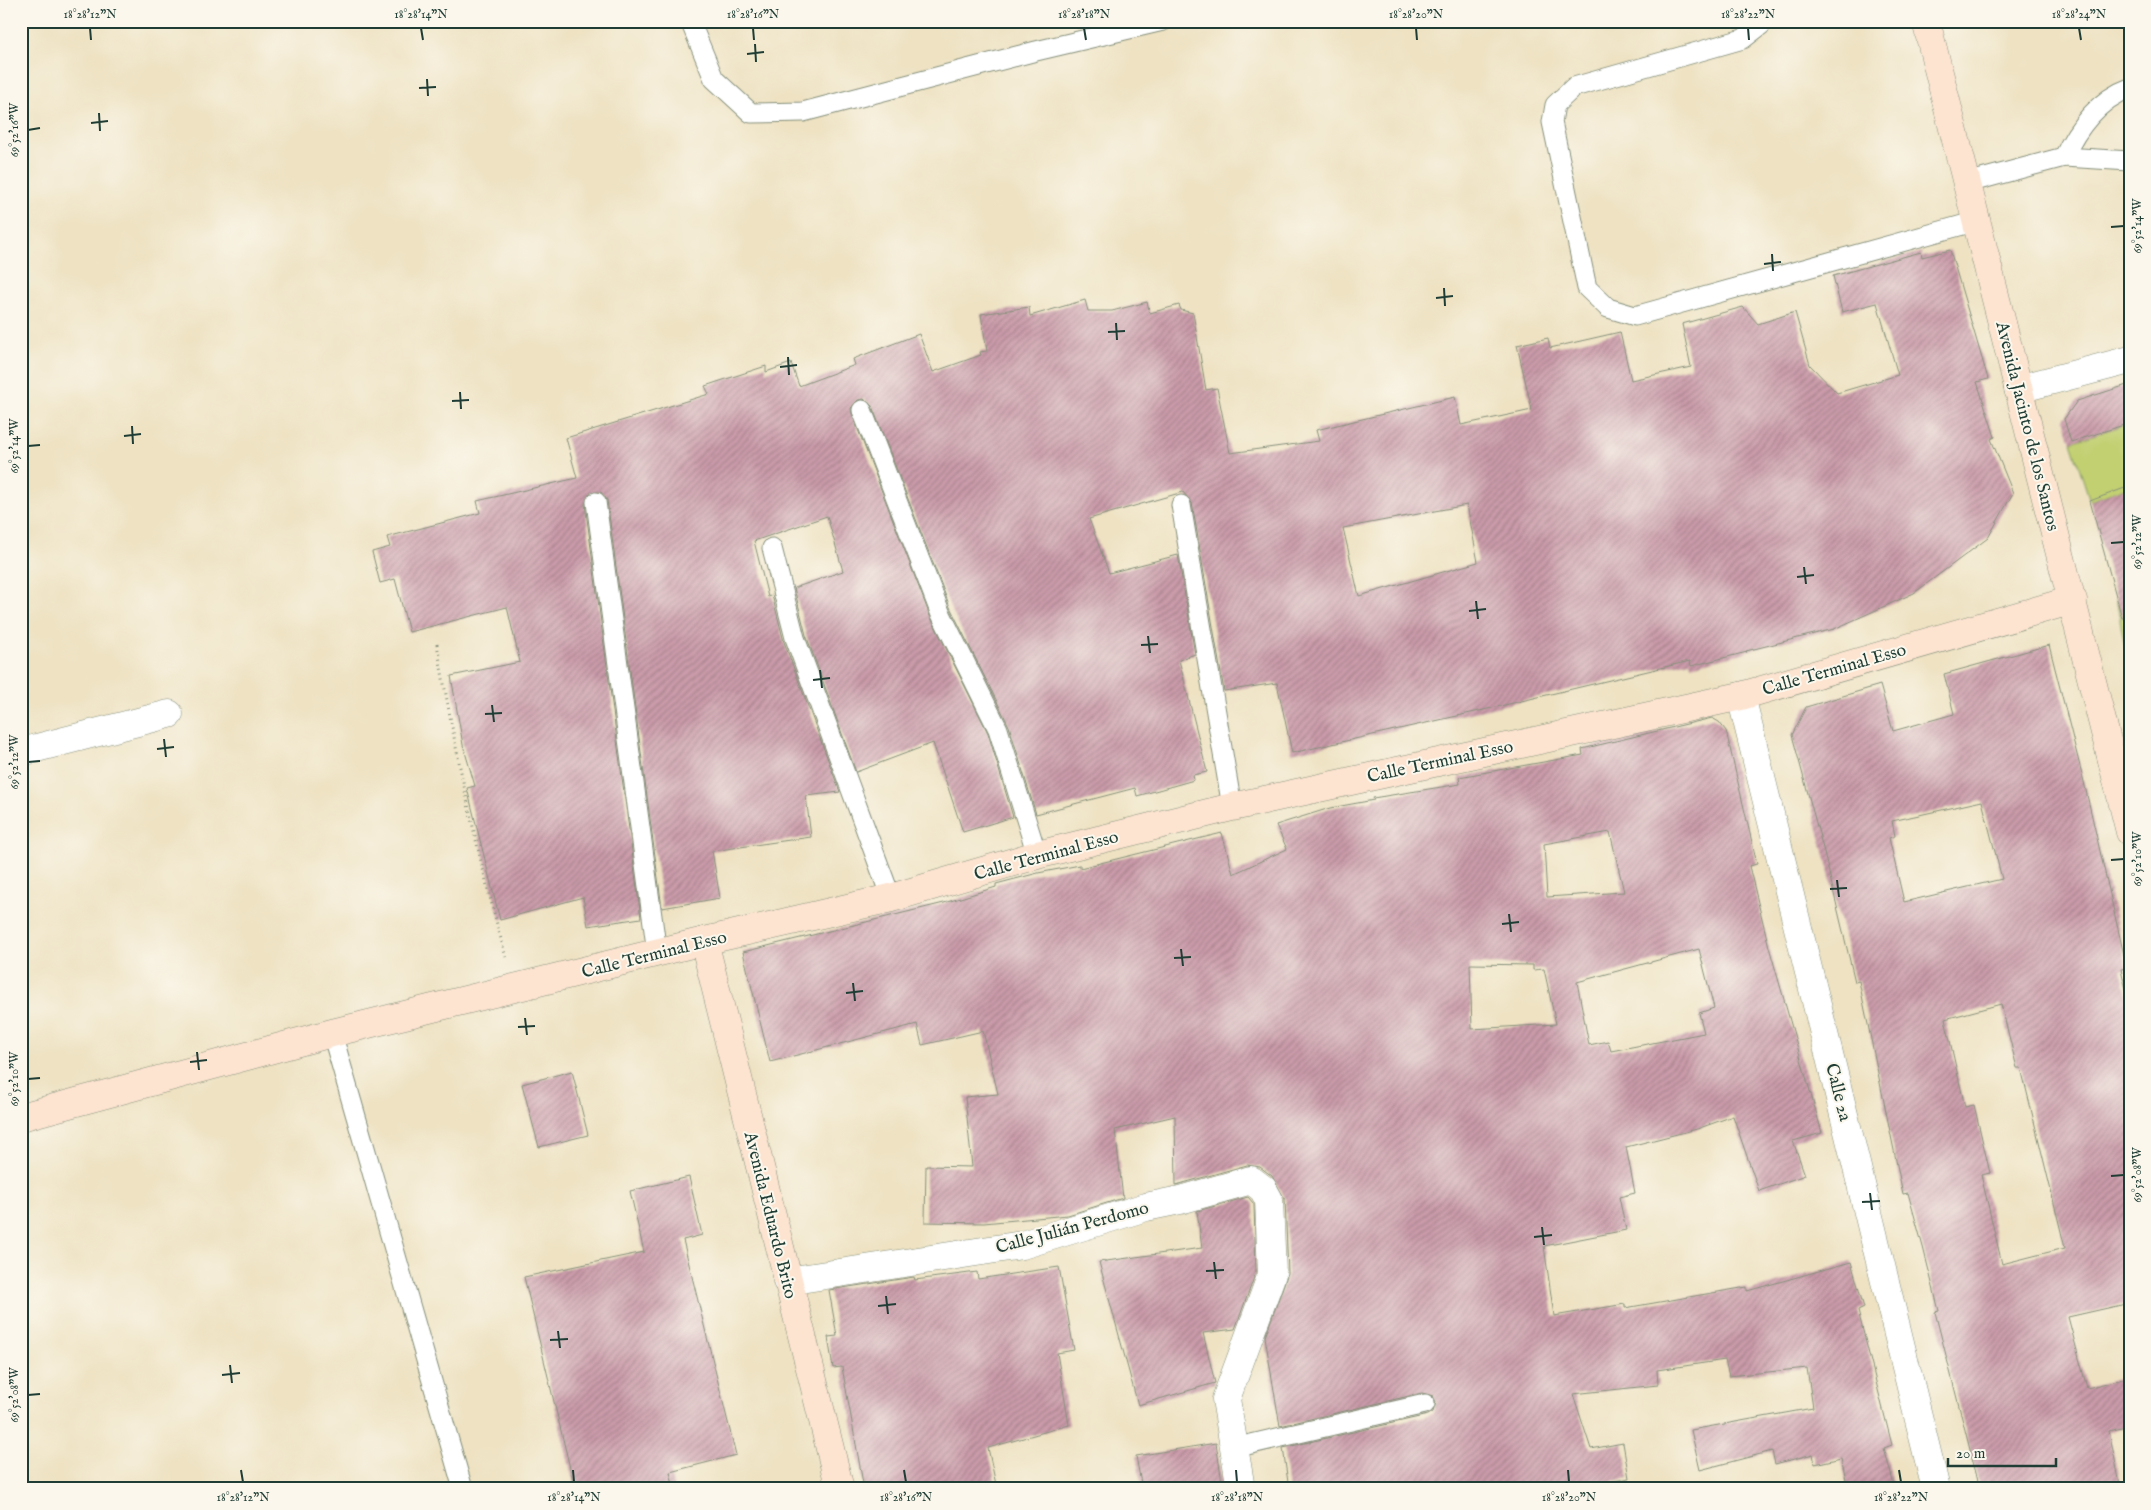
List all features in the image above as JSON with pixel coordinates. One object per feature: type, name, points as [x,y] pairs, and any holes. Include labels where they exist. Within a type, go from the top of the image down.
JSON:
[{"type":"street","name":"Avenida Jacinto de los Santos","points":[[1926,21],[2130,832]]},
{"type":"street","points":[[2018,389],[2130,360]]},
{"type":"street","name":"Calle Terminal Esso","points":[[21,1117],[332,1033],[704,941],[892,898],[1037,855],[1232,807],[1741,696],[2072,600]]},
{"type":"street","name":"Calle 2a","points":[[1741,696],[1936,1489]]},
{"type":"street","points":[[21,752],[169,714]]},
{"type":"street","name":"Avenida Eduardo Brito","points":[[704,941],[840,1489]]},
{"type":"street","name":"Calle Julián Perdomo","points":[[787,1281],[1022,1245],[1146,1207],[1180,1200],[1251,1180],[1263,1188],[1269,1200],[1272,1274],[1226,1399],[1234,1448]]},
{"type":"street","points":[[1234,1448],[1241,1489]]},
{"type":"lane","points":[[690,21],[714,78],[751,113],[803,112],[1036,51],[1164,21]]},
{"type":"lane","points":[[1761,21],[1761,26],[1742,39],[1574,87],[1555,105],[1552,122],[1587,288],[1608,308],[1635,316],[1976,221]]},
{"type":"lane","points":[[2064,156],[2074,136],[2093,112],[2119,92],[2130,88]]},
{"type":"lane","points":[[1966,183],[2064,156],[2130,161]]},
{"type":"lane","points":[[862,410],[940,612],[998,729],[1037,855]]},
{"type":"lane","points":[[596,502],[657,953]]},
{"type":"lane","points":[[1181,504],[1232,807]]},
{"type":"lane","points":[[772,548],[795,638],[892,898]]},
{"type":"lane","points":[[332,1033],[463,1489]]},
{"type":"lane","points":[[1234,1448],[1424,1404]]},
{"type":"path","points":[[437,644],[456,752],[477,848],[515,989]]},
{"type":"green space","points":[[2130,423],[2130,486],[2090,501],[2071,442]]},
{"type":"green space","points":[[2130,595],[2130,674],[2116,598]]},
{"type":"building","points":[[1950,250],[1988,379],[1977,382],[1995,437],[1991,439],[2013,493],[1988,538],[1914,593],[1834,629],[1747,652],[1691,666],[1690,661],[1292,753],[1277,683],[1224,691],[1192,503],[1183,492],[1089,519],[1109,573],[1178,555],[1195,654],[1179,660],[1207,772],[1193,775],[1194,780],[1137,796],[1135,788],[1036,814],[1009,726],[950,607],[872,406],[864,399],[858,400],[851,408],[852,414],[930,616],[988,733],[1013,817],[963,832],[933,743],[856,772],[806,635],[794,588],[843,571],[827,516],[754,541],[768,597],[772,595],[784,642],[840,792],[806,796],[811,837],[712,851],[720,898],[662,908],[607,500],[601,492],[590,493],[585,504],[641,918],[588,926],[583,897],[500,920],[467,788],[475,786],[463,745],[451,676],[520,662],[507,607],[409,632],[395,579],[380,583],[372,552],[390,547],[387,537],[480,513],[477,501],[577,478],[566,438],[709,394],[705,386],[766,366],[766,372],[791,363],[799,386],[855,365],[853,359],[919,334],[933,372],[981,355],[980,352],[987,351],[981,314],[1029,307],[1030,316],[1085,300],[1088,311],[1112,311],[1147,302],[1150,313],[1179,305],[1181,310],[1193,313],[1206,390],[1217,388],[1230,453],[1319,441],[1316,430],[1455,397],[1461,425],[1532,410],[1517,345],[1548,338],[1550,348],[1620,332],[1631,380],[1691,367],[1682,324],[1743,307],[1758,324],[1795,312],[1810,365],[1837,393],[1898,375],[1877,303],[1842,312],[1833,276],[1921,252],[1922,257]],"holes":[[[1467,505],[1478,562],[1359,596],[1343,528]]]},
{"type":"building","points":[[2130,384],[2130,423],[2071,442],[2064,419],[2077,401]]},
{"type":"building","points":[[2130,486],[2130,617],[2122,618],[2090,501]]},
{"type":"building","points":[[2049,645],[2084,782],[2127,968],[2121,969],[2130,1006],[2130,1303],[2068,1317],[2087,1388],[2130,1377],[2130,1426],[2109,1431],[2121,1489],[1980,1489],[1935,1312],[1939,1311],[1923,1247],[1908,1193],[1903,1194],[1859,981],[1855,982],[1824,852],[1792,735],[1806,707],[1880,685],[1893,731],[1954,714],[1944,674]],"holes":[[[1982,801],[2002,879],[1904,902],[1889,838],[1895,836],[1892,821]],[[2001,1004],[2017,1068],[2021,1068],[2065,1248],[2002,1264],[1981,1175],[1990,1173],[1974,1105],[1965,1107],[1945,1019]]]},
{"type":"building","points":[[1712,718],[1719,722],[1726,731],[1757,864],[1749,866],[1769,947],[1822,1133],[1793,1141],[1805,1175],[1759,1191],[1733,1116],[1697,1129],[1626,1147],[1635,1193],[1619,1197],[1626,1230],[1544,1246],[1554,1316],[1625,1304],[1625,1308],[1747,1287],[1747,1291],[1851,1262],[1864,1308],[1858,1311],[1892,1445],[1884,1448],[1895,1489],[1848,1489],[1841,1458],[1815,1464],[1813,1454],[1775,1464],[1772,1451],[1700,1470],[1691,1430],[1813,1408],[1807,1368],[1729,1376],[1725,1360],[1657,1370],[1658,1385],[1573,1394],[1591,1449],[1623,1443],[1629,1478],[1603,1483],[1604,1489],[1289,1489],[1283,1448],[1428,1415],[1433,1412],[1436,1402],[1433,1396],[1422,1393],[1280,1426],[1265,1337],[1288,1273],[1285,1199],[1272,1176],[1260,1167],[1247,1165],[1176,1185],[1175,1116],[1115,1130],[1123,1198],[1068,1215],[984,1223],[925,1222],[926,1166],[972,1167],[965,1097],[998,1094],[983,1031],[922,1045],[917,1024],[770,1062],[743,952],[944,903],[996,887],[996,884],[1038,873],[1080,865],[1080,868],[1222,833],[1233,874],[1287,849],[1276,825],[1330,808],[1374,800],[1373,798],[1460,784],[1459,777],[1583,755],[1582,749]],"holes":[[[1610,832],[1624,892],[1547,897],[1544,844]],[[1699,949],[1714,1008],[1699,1013],[1704,1033],[1611,1051],[1608,1041],[1589,1045],[1577,982]],[[1470,964],[1533,965],[1533,970],[1544,969],[1556,1024],[1472,1029]]]},
{"type":"building","points":[[572,1071],[588,1135],[539,1147],[522,1084]]},
{"type":"building","points":[[689,1177],[702,1235],[683,1240],[736,1455],[670,1472],[674,1489],[575,1489],[524,1277],[644,1252],[630,1191]]},
{"type":"building","points":[[1248,1197],[1254,1204],[1256,1272],[1235,1329],[1203,1333],[1215,1383],[1138,1405],[1099,1262],[1202,1248],[1197,1211]]},
{"type":"building","points":[[1059,1267],[1074,1350],[1057,1353],[1069,1425],[988,1448],[997,1489],[864,1489],[842,1367],[833,1368],[828,1337],[837,1336],[829,1290],[914,1277],[915,1280],[977,1272],[978,1279]]},
{"type":"building","points":[[1216,1443],[1223,1489],[1142,1489],[1136,1456]]}]
